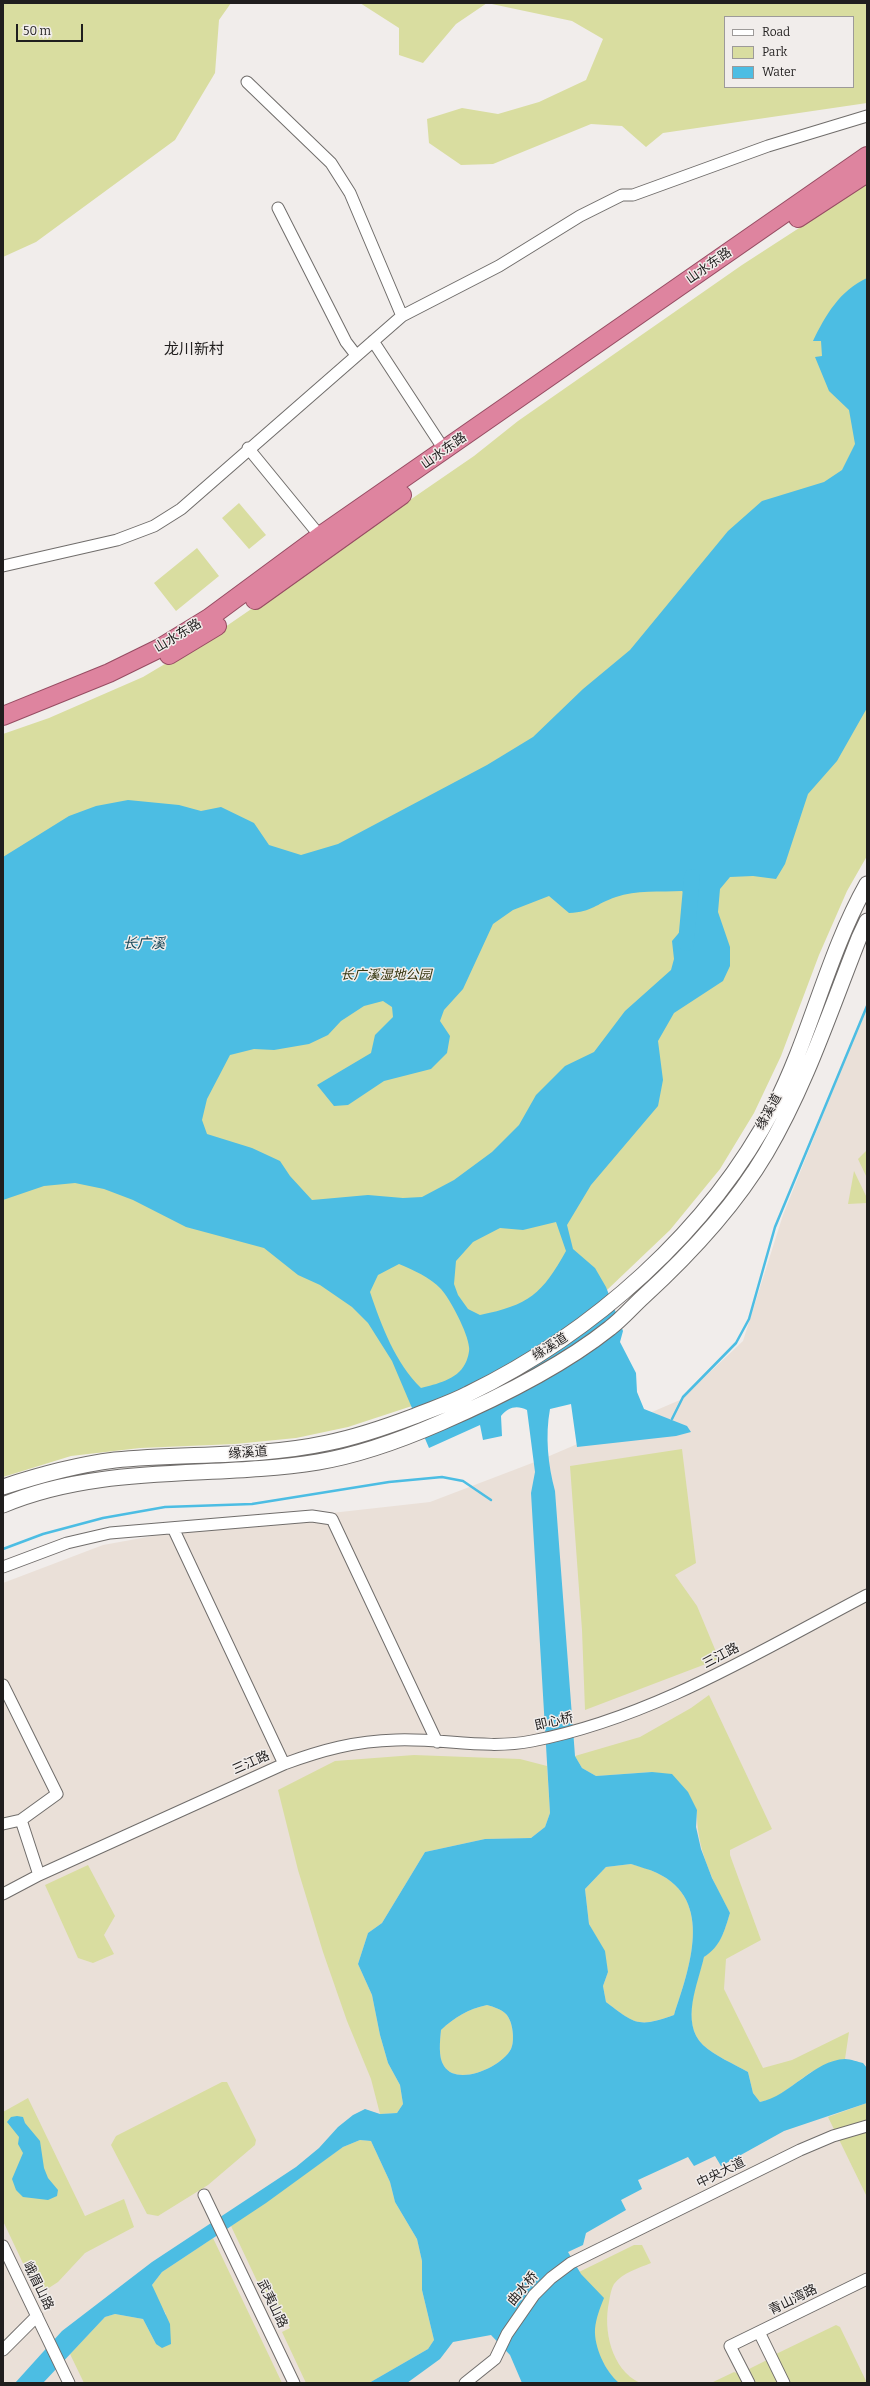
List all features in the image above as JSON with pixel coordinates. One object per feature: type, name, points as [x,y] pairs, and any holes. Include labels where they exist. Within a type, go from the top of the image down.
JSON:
[{"type":"highway","name":"山水东路","points":[[3,726],[109,685],[193,642],[777,226],[867,156]]},
{"type":"highway","name":"山水东路","points":[[3,716],[61,694],[160,648],[209,618],[320,536],[444,451],[777,226],[867,173]]},
{"type":"main road","name":"缘溪道","points":[[3,1488],[36,1476],[75,1466],[114,1460],[293,1450],[365,1434],[466,1396],[511,1371],[571,1334],[633,1283],[700,1214],[747,1152],[772,1109],[803,1045],[821,988],[842,934],[867,884]]},
{"type":"main road","name":"缘溪道","points":[[3,1505],[45,1491],[83,1482],[118,1478],[272,1468],[319,1462],[364,1451],[415,1434],[498,1398],[611,1328],[666,1277],[704,1236],[745,1185],[765,1154],[784,1120],[817,1052],[848,965],[867,921]]},
{"type":"street","points":[[247,82],[331,163],[350,193],[402,316]]},
{"type":"street","points":[[3,566],[117,540],[154,526],[181,509],[248,448],[402,316],[499,266],[580,216],[622,195],[633,195],[768,146],[867,116]]},
{"type":"street","points":[[278,208],[346,342],[356,355]]},
{"type":"street","points":[[373,340],[444,451]]},
{"type":"street","points":[[248,448],[320,536]]},
{"type":"street","points":[[3,1567],[67,1544],[110,1533],[173,1528],[177,1526],[312,1516],[332,1519],[437,1742]]},
{"type":"street","points":[[173,1528],[284,1764]]},
{"type":"street","name":"三江路","points":[[584,1730],[661,1700],[704,1680],[867,1595]]},
{"type":"street","points":[[3,1685],[56,1794],[20,1820],[3,1824]]},
{"type":"street","name":"即心桥","points":[[531,1742],[584,1730]]},
{"type":"street","name":"三江路","points":[[3,1894],[39,1875],[284,1764],[326,1749],[360,1743],[397,1740],[497,1745],[531,1742]]},
{"type":"street","points":[[20,1820],[39,1875]]},
{"type":"street","name":"中央大道","points":[[590,2254],[800,2150],[833,2136],[867,2126]]},
{"type":"street","name":"武夷山路","points":[[204,2195],[294,2383]]},
{"type":"street","name":"峨眉山路","points":[[3,2246],[69,2383]]},
{"type":"street","name":"曲水桥","points":[[465,2383],[495,2359],[507,2334],[534,2295],[551,2278],[571,2263],[590,2254]]},
{"type":"street","name":"青山湾路","points":[[749,2383],[730,2346],[867,2279]]},
{"type":"street","points":[[3,2350],[37,2316]]},
{"type":"street","points":[[759,2332],[784,2383]]},
{"type":"shaded area","points":[[867,1005],[867,2383],[3,2383],[3,1583],[103,1545],[197,1528],[430,1502],[540,1460],[680,1400],[743,1341],[783,1215]]},
{"type":"green space","points":[[3,3],[231,3],[219,20],[215,73],[175,140],[36,242],[3,257]]},
{"type":"green space","points":[[360,3],[487,3],[456,24],[423,63],[399,55],[399,28]]},
{"type":"green space","points":[[487,3],[867,3],[867,103],[663,133],[646,147],[622,126],[591,124],[493,164],[461,165],[429,143],[427,119],[462,108],[498,114],[539,102],[586,80],[603,39],[572,21]]},
{"type":"green space","name":"长广溪湿地公园","points":[[867,184],[867,856],[847,891],[819,955],[781,1056],[754,1113],[720,1169],[670,1230],[607,1290],[469,1381],[412,1406],[348,1427],[296,1438],[235,1444],[140,1448],[71,1456],[3,1477],[3,734],[49,718],[143,677],[212,636],[474,456],[518,421],[742,265]]},
{"type":"green space","points":[[239,503],[266,535],[249,549],[222,518]]},
{"type":"green space","points":[[197,548],[219,576],[176,611],[154,583]]},
{"type":"green space","points":[[867,1150],[867,1178],[858,1159]]},
{"type":"green space","points":[[854,1171],[867,1198],[867,1203],[848,1204]]},
{"type":"green space","points":[[682,1449],[696,1563],[675,1575],[697,1606],[719,1659],[585,1710],[582,1630],[570,1466]]},
{"type":"green space","points":[[709,1695],[772,1829],[730,1850],[730,1855],[761,1940],[726,1959],[724,1989],[763,2068],[792,2060],[849,2032],[845,2059],[811,2072],[774,2099],[760,2102],[753,2093],[748,2072],[719,2056],[703,2045],[696,2036],[692,2025],[692,2002],[704,1957],[714,1948],[721,1938],[730,1913],[706,1863],[699,1837],[697,1810],[652,1772],[596,1776],[582,1768],[575,1756],[640,1737],[691,1708]]},
{"type":"green space","points":[[414,1755],[520,1759],[547,1766],[550,1813],[545,1827],[531,1838],[485,1839],[425,1852],[382,1923],[368,1933],[358,1964],[372,1995],[380,2035],[388,2063],[400,2085],[403,2104],[397,2113],[380,2114],[371,2079],[347,2021],[323,1952],[298,1870],[278,1790],[335,1761]]},
{"type":"green space","points":[[631,1864],[657,1873],[675,1885],[686,1900],[692,1918],[693,1937],[691,1957],[674,2015],[652,2022],[637,2022],[606,2002],[603,1986],[608,1972],[604,1951],[589,1924],[585,1889],[606,1867]]},
{"type":"green space","points":[[88,1865],[115,1916],[104,1935],[114,1954],[93,1963],[78,1958],[45,1885]]},
{"type":"green space","points":[[487,2005],[502,2011],[508,2017],[513,2031],[511,2049],[499,2062],[479,2072],[469,2075],[459,2075],[450,2072],[444,2066],[441,2058],[441,2030],[462,2014]]},
{"type":"green space","points":[[222,2082],[227,2082],[256,2140],[255,2145],[208,2185],[158,2216],[147,2214],[111,2145],[116,2136]]},
{"type":"green space","points":[[28,2098],[85,2216],[124,2199],[134,2227],[85,2253],[58,2282],[38,2295],[3,2221],[3,2112]]},
{"type":"green space","points":[[867,2103],[867,2197],[828,2117]]},
{"type":"green space","points":[[360,2140],[371,2141],[390,2182],[395,2202],[417,2239],[422,2261],[422,2290],[434,2340],[428,2349],[369,2383],[306,2383],[282,2332],[290,2328],[284,2316],[275,2319],[231,2226],[343,2147]]},
{"type":"green space","points":[[213,2238],[282,2383],[84,2383],[70,2354],[105,2317],[115,2314],[143,2319],[156,2344],[166,2314],[156,2297],[152,2285],[162,2272]]},
{"type":"green space","points":[[634,2245],[642,2245],[651,2263],[626,2274],[614,2284],[609,2300],[607,2324],[611,2348],[616,2359],[630,2377],[640,2383],[618,2383],[601,2359],[595,2345],[587,2316],[579,2272]]},
{"type":"green space","points":[[836,2325],[840,2327],[867,2383],[790,2383],[776,2354]]},
{"type":"green space","points":[[767,2360],[778,2383],[756,2383],[749,2369]]},
{"type":"green space","points":[[734,2372],[739,2374],[744,2383],[711,2383]]},
{"type":"water","name":"长广溪","points":[[867,278],[867,708],[837,761],[808,794],[785,864],[776,879],[753,876],[730,877],[720,889],[718,912],[730,947],[730,966],[723,981],[674,1013],[658,1041],[663,1080],[658,1106],[591,1185],[567,1225],[573,1249],[595,1268],[606,1287],[623,1331],[620,1342],[636,1373],[637,1392],[644,1409],[687,1426],[691,1432],[676,1436],[577,1447],[571,1404],[550,1409],[548,1419],[548,1440],[549,1461],[555,1491],[575,1756],[582,1768],[596,1776],[652,1772],[672,1774],[688,1792],[697,1810],[696,1827],[701,1849],[712,1878],[730,1913],[721,1938],[710,1953],[704,1957],[693,2002],[692,2014],[696,2036],[703,2045],[713,2053],[748,2072],[753,2093],[760,2102],[782,2093],[812,2071],[823,2065],[845,2059],[863,2063],[867,2068],[867,2103],[784,2131],[721,2166],[715,2156],[694,2166],[688,2157],[638,2180],[642,2189],[621,2200],[626,2210],[586,2233],[583,2245],[568,2252],[581,2274],[604,2298],[598,2313],[595,2329],[596,2343],[601,2358],[609,2372],[619,2383],[522,2383],[510,2355],[491,2335],[453,2342],[440,2359],[407,2383],[369,2383],[428,2349],[434,2340],[422,2290],[422,2261],[417,2239],[395,2202],[390,2182],[371,2141],[360,2140],[343,2147],[266,2203],[162,2272],[152,2285],[170,2324],[171,2344],[162,2348],[156,2344],[143,2319],[115,2314],[105,2317],[43,2383],[15,2383],[62,2331],[152,2262],[296,2167],[319,2148],[338,2127],[353,2115],[365,2109],[380,2114],[397,2113],[403,2104],[400,2085],[388,2063],[380,2035],[372,1995],[358,1964],[368,1933],[382,1923],[425,1852],[485,1839],[531,1838],[545,1827],[550,1813],[531,1493],[535,1472],[527,1410],[516,1407],[510,1409],[501,1416],[502,1436],[483,1440],[480,1425],[429,1448],[392,1361],[368,1323],[352,1307],[320,1285],[298,1275],[264,1248],[186,1227],[133,1200],[104,1189],[75,1183],[44,1186],[3,1200],[3,857],[69,816],[96,806],[128,800],[179,805],[201,811],[221,807],[254,823],[269,845],[301,855],[338,844],[487,765],[533,737],[583,689],[630,650],[728,531],[762,501],[824,482],[842,470],[855,444],[849,410],[829,391],[815,357],[822,356],[821,341],[813,341],[834,305],[857,283]],"holes":[[[682,891],[695,902],[694,915],[672,941],[674,959],[671,970],[625,1011],[594,1052],[565,1066],[536,1095],[519,1125],[492,1152],[454,1180],[422,1197],[403,1198],[368,1195],[312,1200],[290,1176],[280,1161],[252,1148],[207,1134],[202,1120],[207,1099],[230,1055],[254,1049],[274,1050],[309,1044],[328,1035],[341,1021],[364,1006],[383,1001],[392,1007],[393,1017],[375,1035],[371,1053],[317,1085],[334,1106],[348,1105],[384,1081],[431,1069],[447,1053],[450,1036],[440,1021],[444,1010],[463,989],[493,924],[513,910],[549,896],[569,913],[584,911],[616,897],[640,892]],[[556,1222],[566,1251],[549,1278],[541,1288],[532,1295],[511,1307],[480,1315],[468,1309],[458,1295],[454,1284],[456,1261],[473,1242],[500,1228],[523,1230]],[[399,1264],[427,1277],[441,1289],[449,1300],[465,1333],[469,1349],[466,1363],[452,1378],[421,1388],[404,1368],[384,1331],[370,1292],[378,1275]],[[631,1864],[657,1873],[675,1885],[686,1900],[692,1918],[693,1937],[691,1957],[674,2015],[652,2022],[637,2022],[606,2002],[603,1986],[608,1972],[605,1951],[589,1924],[585,1889],[606,1867]],[[487,2005],[500,2009],[506,2014],[512,2026],[512,2045],[506,2056],[489,2068],[469,2075],[459,2075],[450,2072],[442,2062],[440,2049],[441,2030],[457,2017]]]},
{"type":"water","points":[[11,2117],[23,2117],[25,2123],[40,2141],[44,2168],[48,2178],[58,2190],[57,2196],[48,2200],[23,2197],[16,2190],[12,2179],[23,2153],[18,2144],[19,2137],[7,2122]]},
{"type":"waterway","points":[[686,943],[692,877]]},
{"type":"waterway","points":[[672,1419],[683,1397],[736,1343],[749,1319],[775,1227],[867,1006]]},
{"type":"waterway","points":[[3,1549],[43,1534],[103,1518],[165,1507],[252,1504],[389,1482],[442,1477],[463,1481],[491,1500]]},
{"type":"district","name":"龙川新村","points":[[194,350]]}]
